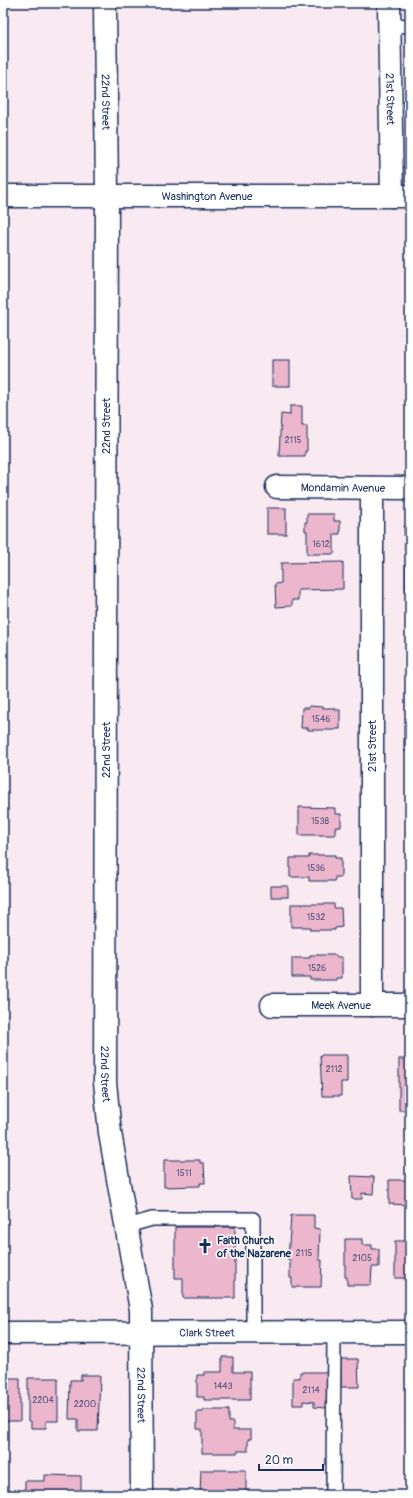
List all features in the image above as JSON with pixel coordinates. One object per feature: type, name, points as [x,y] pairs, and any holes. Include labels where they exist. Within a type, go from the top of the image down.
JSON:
[{"type":"street","name":"22nd Street","points":[[105,3],[107,196],[105,1082],[110,1133],[141,1310],[142,1495]]},
{"type":"street","name":"21st Street","points":[[389,3],[400,26],[401,196]]},
{"type":"street","name":"Washington Avenue","points":[[3,196],[401,196]]},
{"type":"street","name":"Mondamin Avenue","points":[[277,487],[410,488]]},
{"type":"street","name":"21st Street","points":[[372,488],[372,1005]]},
{"type":"street","name":"Meek Avenue","points":[[272,1005],[410,1005]]},
{"type":"street","name":"Clark Street","points":[[3,1333],[410,1332]]},
{"type":"lane","points":[[127,1226],[152,1219],[253,1219],[253,1332]]},
{"type":"lane","points":[[333,1495],[334,1332]]},
{"type":"building","points":[[272,360],[290,360],[290,386],[272,386]]},
{"type":"building","points":[[410,404],[410,443],[409,443]]},
{"type":"building","points":[[290,406],[302,406],[302,426],[307,426],[307,451],[305,451],[305,456],[279,456],[281,414],[290,415]]},
{"type":"building","points":[[267,508],[286,508],[286,534],[267,534]]},
{"type":"building","points":[[307,514],[334,514],[334,521],[340,521],[340,534],[334,534],[334,554],[307,554],[307,531],[305,531],[305,522],[307,522]]},
{"type":"building","points":[[404,526],[410,526],[410,551],[405,551]]},
{"type":"building","points":[[343,562],[343,589],[298,590],[298,600],[292,600],[292,606],[276,607],[275,584],[281,583],[281,563]]},
{"type":"building","points":[[406,562],[410,562],[410,589],[406,589]]},
{"type":"building","points":[[408,620],[410,620],[410,634],[408,634]]},
{"type":"building","points":[[309,706],[335,708],[335,710],[340,710],[340,729],[308,730],[308,728],[301,728],[302,708],[309,708]]},
{"type":"building","points":[[404,725],[410,725],[410,751],[404,751]]},
{"type":"building","points":[[299,807],[335,808],[335,814],[341,814],[341,827],[335,827],[335,835],[299,835]]},
{"type":"building","points":[[309,855],[335,855],[335,858],[341,858],[341,877],[335,877],[335,881],[309,881],[309,877],[290,877],[290,858],[309,858]]},
{"type":"building","points":[[271,886],[288,886],[288,897],[271,897]]},
{"type":"building","points":[[291,904],[334,904],[334,908],[341,908],[342,927],[335,928],[335,930],[310,930],[310,927],[291,927]]},
{"type":"building","points":[[310,955],[336,955],[336,957],[342,957],[342,978],[336,978],[336,980],[310,980],[310,977],[292,977],[292,958],[310,958]]},
{"type":"building","points":[[320,1055],[347,1055],[347,1082],[341,1082],[341,1096],[322,1096]]},
{"type":"building","points":[[399,1059],[410,1059],[410,1110],[399,1110]]},
{"type":"building","points":[[164,1160],[200,1160],[200,1163],[204,1163],[205,1183],[200,1183],[200,1186],[164,1187]]},
{"type":"building","points":[[351,1176],[374,1177],[373,1194],[362,1193],[362,1199],[352,1199]]},
{"type":"building","points":[[389,1180],[410,1180],[410,1205],[389,1204]]},
{"type":"building","points":[[291,1215],[314,1215],[314,1228],[320,1229],[319,1260],[322,1260],[321,1287],[292,1287],[292,1278],[290,1278],[290,1260],[288,1260]]},
{"type":"building","name":"Faith Church of the Nazarene","points":[[175,1227],[235,1227],[235,1298],[183,1298],[183,1278],[175,1278]]},
{"type":"building","points":[[345,1239],[362,1239],[362,1245],[372,1245],[372,1249],[379,1249],[379,1267],[372,1267],[371,1285],[347,1285],[347,1277],[345,1277]]},
{"type":"building","points":[[395,1241],[410,1241],[410,1278],[395,1278]]},
{"type":"building","points":[[222,1357],[233,1357],[233,1372],[250,1372],[250,1400],[204,1400],[204,1397],[197,1397],[197,1375],[204,1375],[204,1372],[222,1372]]},
{"type":"building","points":[[341,1359],[358,1359],[359,1387],[341,1387]]},
{"type":"building","points":[[300,1372],[328,1372],[328,1402],[325,1402],[325,1408],[314,1407],[314,1402],[303,1401],[303,1405],[293,1405],[293,1378],[300,1378]]},
{"type":"building","points":[[81,1375],[100,1375],[98,1431],[78,1431],[78,1419],[69,1419],[70,1380],[81,1380]]},
{"type":"building","points":[[3,1378],[20,1378],[20,1421],[5,1421],[5,1429],[3,1429]]},
{"type":"building","points":[[28,1378],[58,1378],[58,1421],[46,1421],[46,1428],[31,1428],[31,1421],[28,1421]]},
{"type":"building","points":[[406,1390],[410,1390],[410,1423],[406,1423]]},
{"type":"building","points":[[203,1410],[229,1410],[229,1422],[233,1422],[233,1430],[251,1430],[251,1439],[248,1439],[248,1451],[237,1451],[237,1453],[202,1453],[202,1429],[197,1429],[197,1412],[203,1412]]},
{"type":"building","points":[[201,1470],[246,1470],[246,1495],[200,1495]]},
{"type":"building","points":[[45,1475],[81,1476],[81,1495],[25,1495],[25,1481],[45,1481]]},
{"type":"place","name":"Faith Church of the Nazarene","points":[[205,1246]]}]
